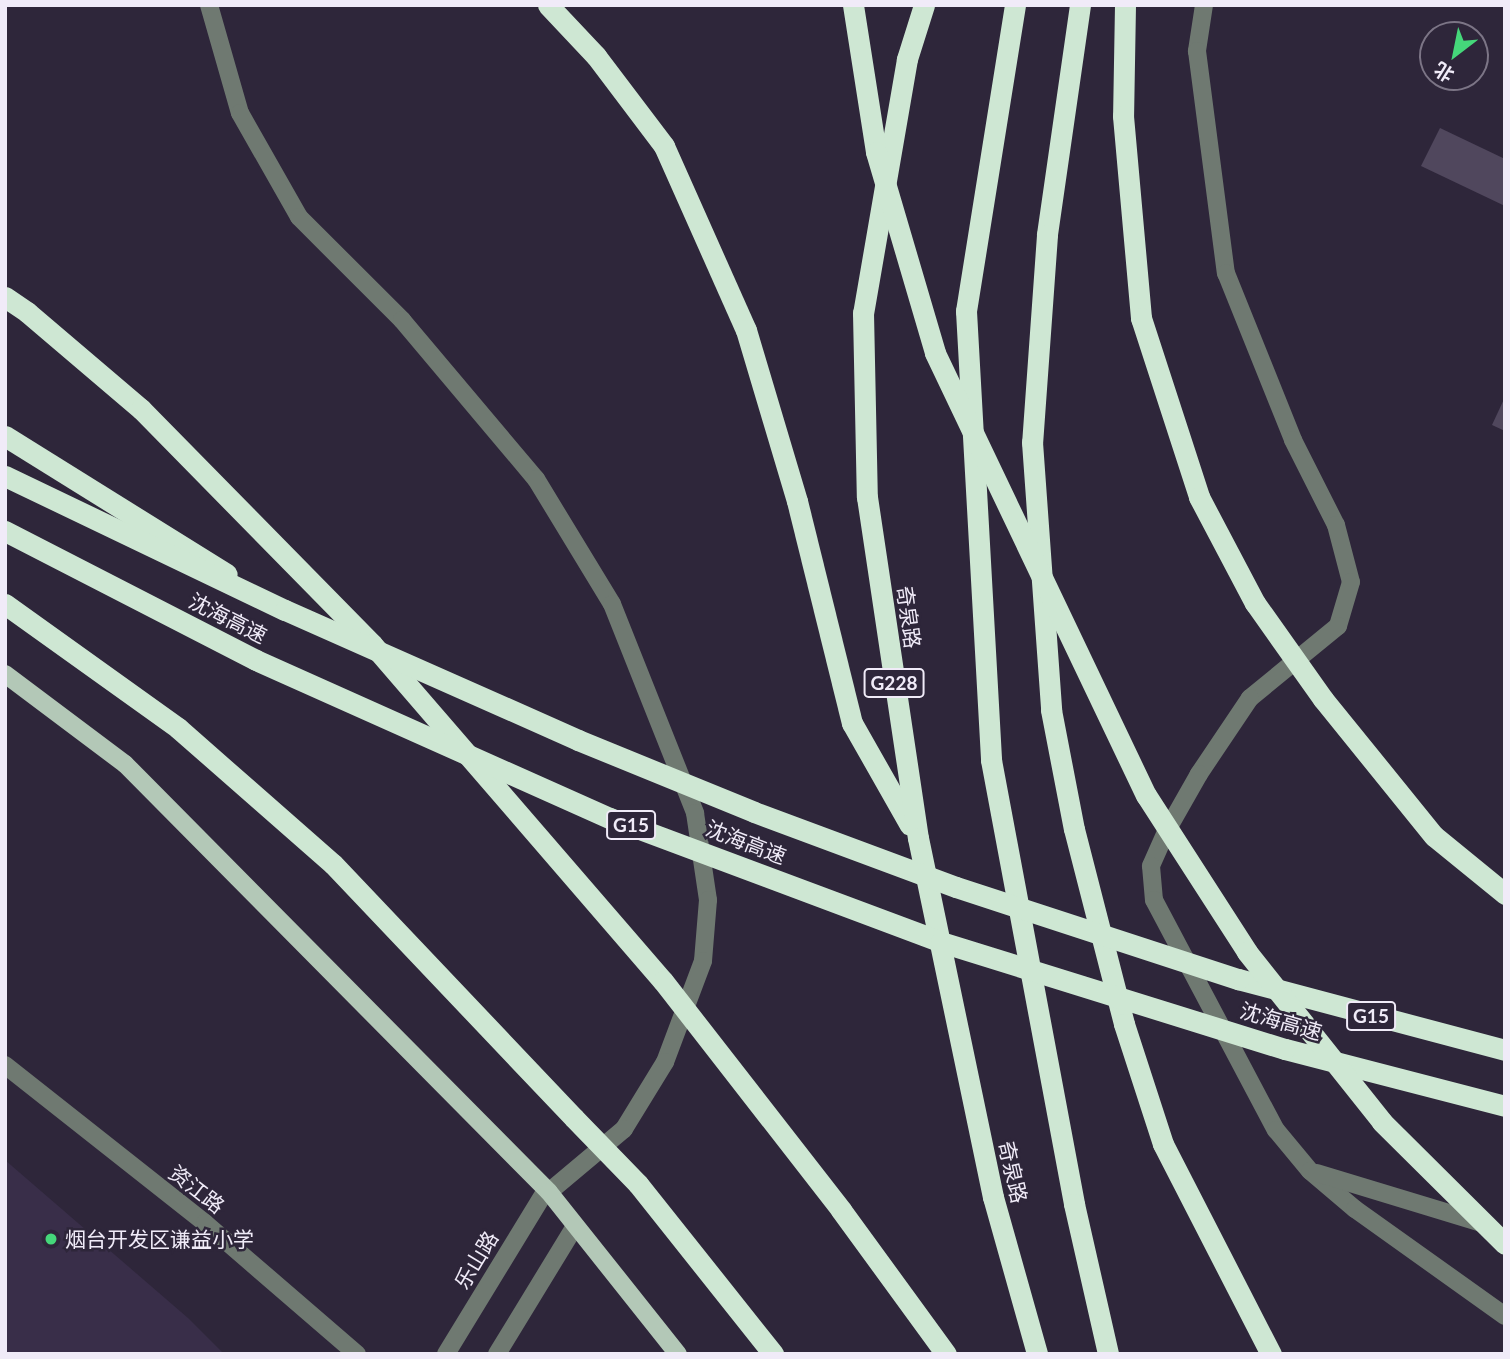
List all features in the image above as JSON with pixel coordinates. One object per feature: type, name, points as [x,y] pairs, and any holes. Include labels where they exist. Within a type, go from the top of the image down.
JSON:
[{"type":"highway","points":[[548,5],[597,57],[664,146],[730,293],[746,330],[797,501],[852,723],[918,838]]},
{"type":"highway","points":[[853,5],[876,152],[935,354],[1146,794],[1247,952],[1373,1111],[1505,1244]]},
{"type":"highway","name":"奇泉路","points":[[925,5],[907,59],[863,313],[867,498],[918,838],[993,1197],[1037,1354]]},
{"type":"highway","points":[[1015,5],[965,311],[991,760],[1074,1204],[1108,1354]]},
{"type":"highway","points":[[1080,5],[1047,235],[1032,442],[1051,710],[1074,829],[1124,1024],[1163,1143],[1271,1354]]},
{"type":"highway","points":[[1125,5],[1123,116],[1141,318],[1199,497],[1255,603],[1323,699],[1434,836],[1505,894]]},
{"type":"highway","points":[[5,298],[27,312],[141,409],[372,644],[663,981],[841,1210],[946,1354]]},
{"type":"highway","points":[[5,436],[285,610]]},
{"type":"highway","name":"沈海高速","points":[[5,476],[285,610],[578,740],[754,812],[956,887],[1238,979],[1505,1050]]},
{"type":"highway","name":"沈海高速","points":[[5,530],[256,660],[610,818],[941,942],[1286,1049],[1505,1106]]},
{"type":"highway","points":[[5,604],[178,729],[333,864],[638,1184],[773,1354]]},
{"type":"main road","points":[[5,674],[125,764],[547,1191],[678,1354]]},
{"type":"street","name":"乐山路","points":[[209,5],[240,113],[299,217],[402,320],[536,480],[612,604],[695,813],[708,900],[704,961],[670,1049],[624,1129],[547,1191],[446,1354]]},
{"type":"street","points":[[1204,5],[1197,51],[1226,273],[1293,440],[1336,525],[1351,582],[1338,626],[1250,698],[1199,774],[1166,832],[1151,866],[1154,900],[1276,1130],[1310,1171],[1355,1209],[1505,1316]]},
{"type":"street","name":"资江路","points":[[5,1065],[205,1223],[357,1354]]},
{"type":"street","points":[[1310,1171],[1505,1230]]},
{"type":"street","points":[[497,1354],[575,1226]]},
{"type":"shaded area","name":"烟台开发区谦益小学","points":[[5,1160],[188,1318],[224,1354],[5,1354]]},
{"type":"building","points":[[1440,128],[1505,159],[1505,206],[1421,166]]},
{"type":"building","points":[[1505,397],[1505,431],[1492,425]]},
{"type":"place","name":"烟台开发区谦益小学","points":[[51,1239]]}]
